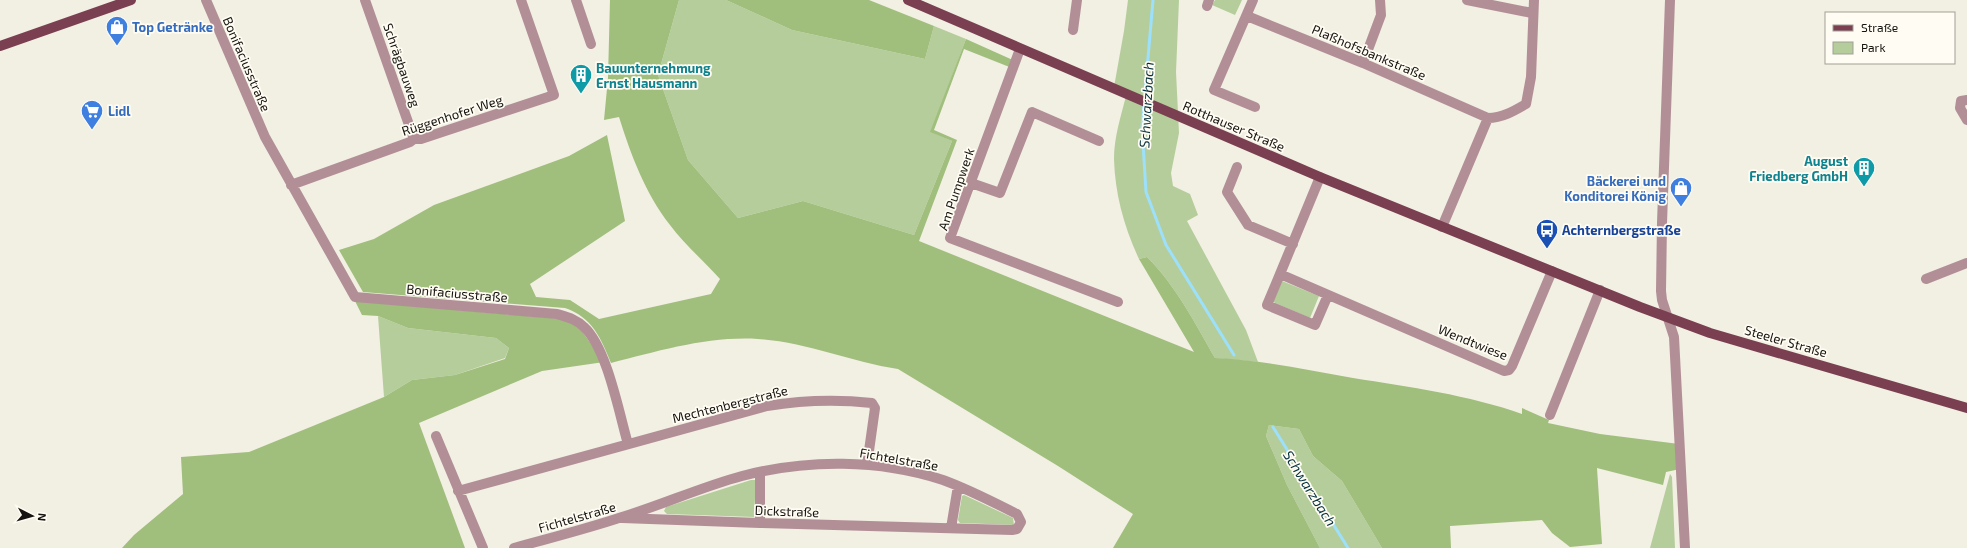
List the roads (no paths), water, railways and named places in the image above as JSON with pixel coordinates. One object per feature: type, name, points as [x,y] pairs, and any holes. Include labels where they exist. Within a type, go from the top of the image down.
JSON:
[{"type":"main road","points":[[0,46],[131,0]]},
{"type":"main road","name":"Rotthauser Straße","points":[[908,0],[1320,177],[1552,271]]},
{"type":"main road","name":"Steeler Straße","points":[[1552,271],[1670,319],[1718,335],[1967,408]]},
{"type":"street","name":"Bonifaciusstraße","points":[[206,0],[262,131],[354,297],[557,314],[574,319],[585,327],[600,351],[628,444]]},
{"type":"street","name":"Schrägbauweg","points":[[365,0],[414,138]]},
{"type":"street","name":"Rüggenhofer Weg","points":[[291,185],[410,142],[414,138],[421,139],[554,95],[521,0]]},
{"type":"street","points":[[576,0],[591,44]]},
{"type":"street","points":[[1074,30],[1077,0]]},
{"type":"street","points":[[1253,0],[1214,90],[1255,107]]},
{"type":"street","points":[[1363,63],[1381,15],[1380,0]]},
{"type":"street","points":[[1467,0],[1532,13]]},
{"type":"street","points":[[1442,226],[1488,118],[1496,118],[1512,112],[1526,104],[1531,77],[1532,13],[1534,0]]},
{"type":"street","points":[[1670,0],[1661,256],[1662,300],[1670,319],[1674,337],[1685,548]]},
{"type":"street","name":"Plaßhofsbankstraße","points":[[1246,16],[1363,63],[1488,118]]},
{"type":"street","name":"Am Pumpwerk","points":[[1020,49],[950,238],[1118,302]]},
{"type":"street","points":[[1967,100],[1961,102],[1960,108],[1967,120]]},
{"type":"street","points":[[971,183],[1000,193],[1032,112],[1099,141]]},
{"type":"street","points":[[1237,168],[1227,192],[1248,225],[1293,244]]},
{"type":"street","points":[[1320,177],[1267,305],[1315,324],[1328,295]]},
{"type":"street","points":[[1926,278],[1967,263]]},
{"type":"street","name":"Wendtwiese","points":[[1280,274],[1504,371],[1509,370],[1512,366],[1552,271]]},
{"type":"street","points":[[1550,415],[1600,290]]},
{"type":"street","name":"Mechtenbergstraße","points":[[628,444],[767,406],[814,400],[872,403],[875,408],[867,465]]},
{"type":"street","points":[[436,436],[483,548]]},
{"type":"street","points":[[458,491],[628,444]]},
{"type":"street","name":"Fichtelstraße","points":[[514,548],[622,518],[709,487],[760,472],[815,464],[867,465],[912,472],[958,486],[1017,514],[1021,522]]},
{"type":"street","points":[[760,472],[760,523]]},
{"type":"street","points":[[951,528],[958,486]]},
{"type":"street","name":"Dickstraße","points":[[622,518],[1012,530],[1017,529],[1021,522]]},
{"type":"waterway","name":"Schwarzbach","points":[[1153,0],[1142,127],[1146,192],[1166,245],[1234,355]]},
{"type":"waterway","name":"Schwarzbach","points":[[1273,427],[1348,548]]},
{"type":"place","name":"Top Getränke","points":[[117,46]]},
{"type":"place","name":"Bauunternehmung Ernst Hausmann","points":[[581,94]]},
{"type":"place","name":"Lidl","points":[[92,130]]},
{"type":"place","name":"August Friedberg GmbH","points":[[1864,188]]},
{"type":"place","name":"Bäckerei und Konditorei König","points":[[1681,208]]},
{"type":"place","name":"Achternbergstraße","points":[[1547,250]]}]
